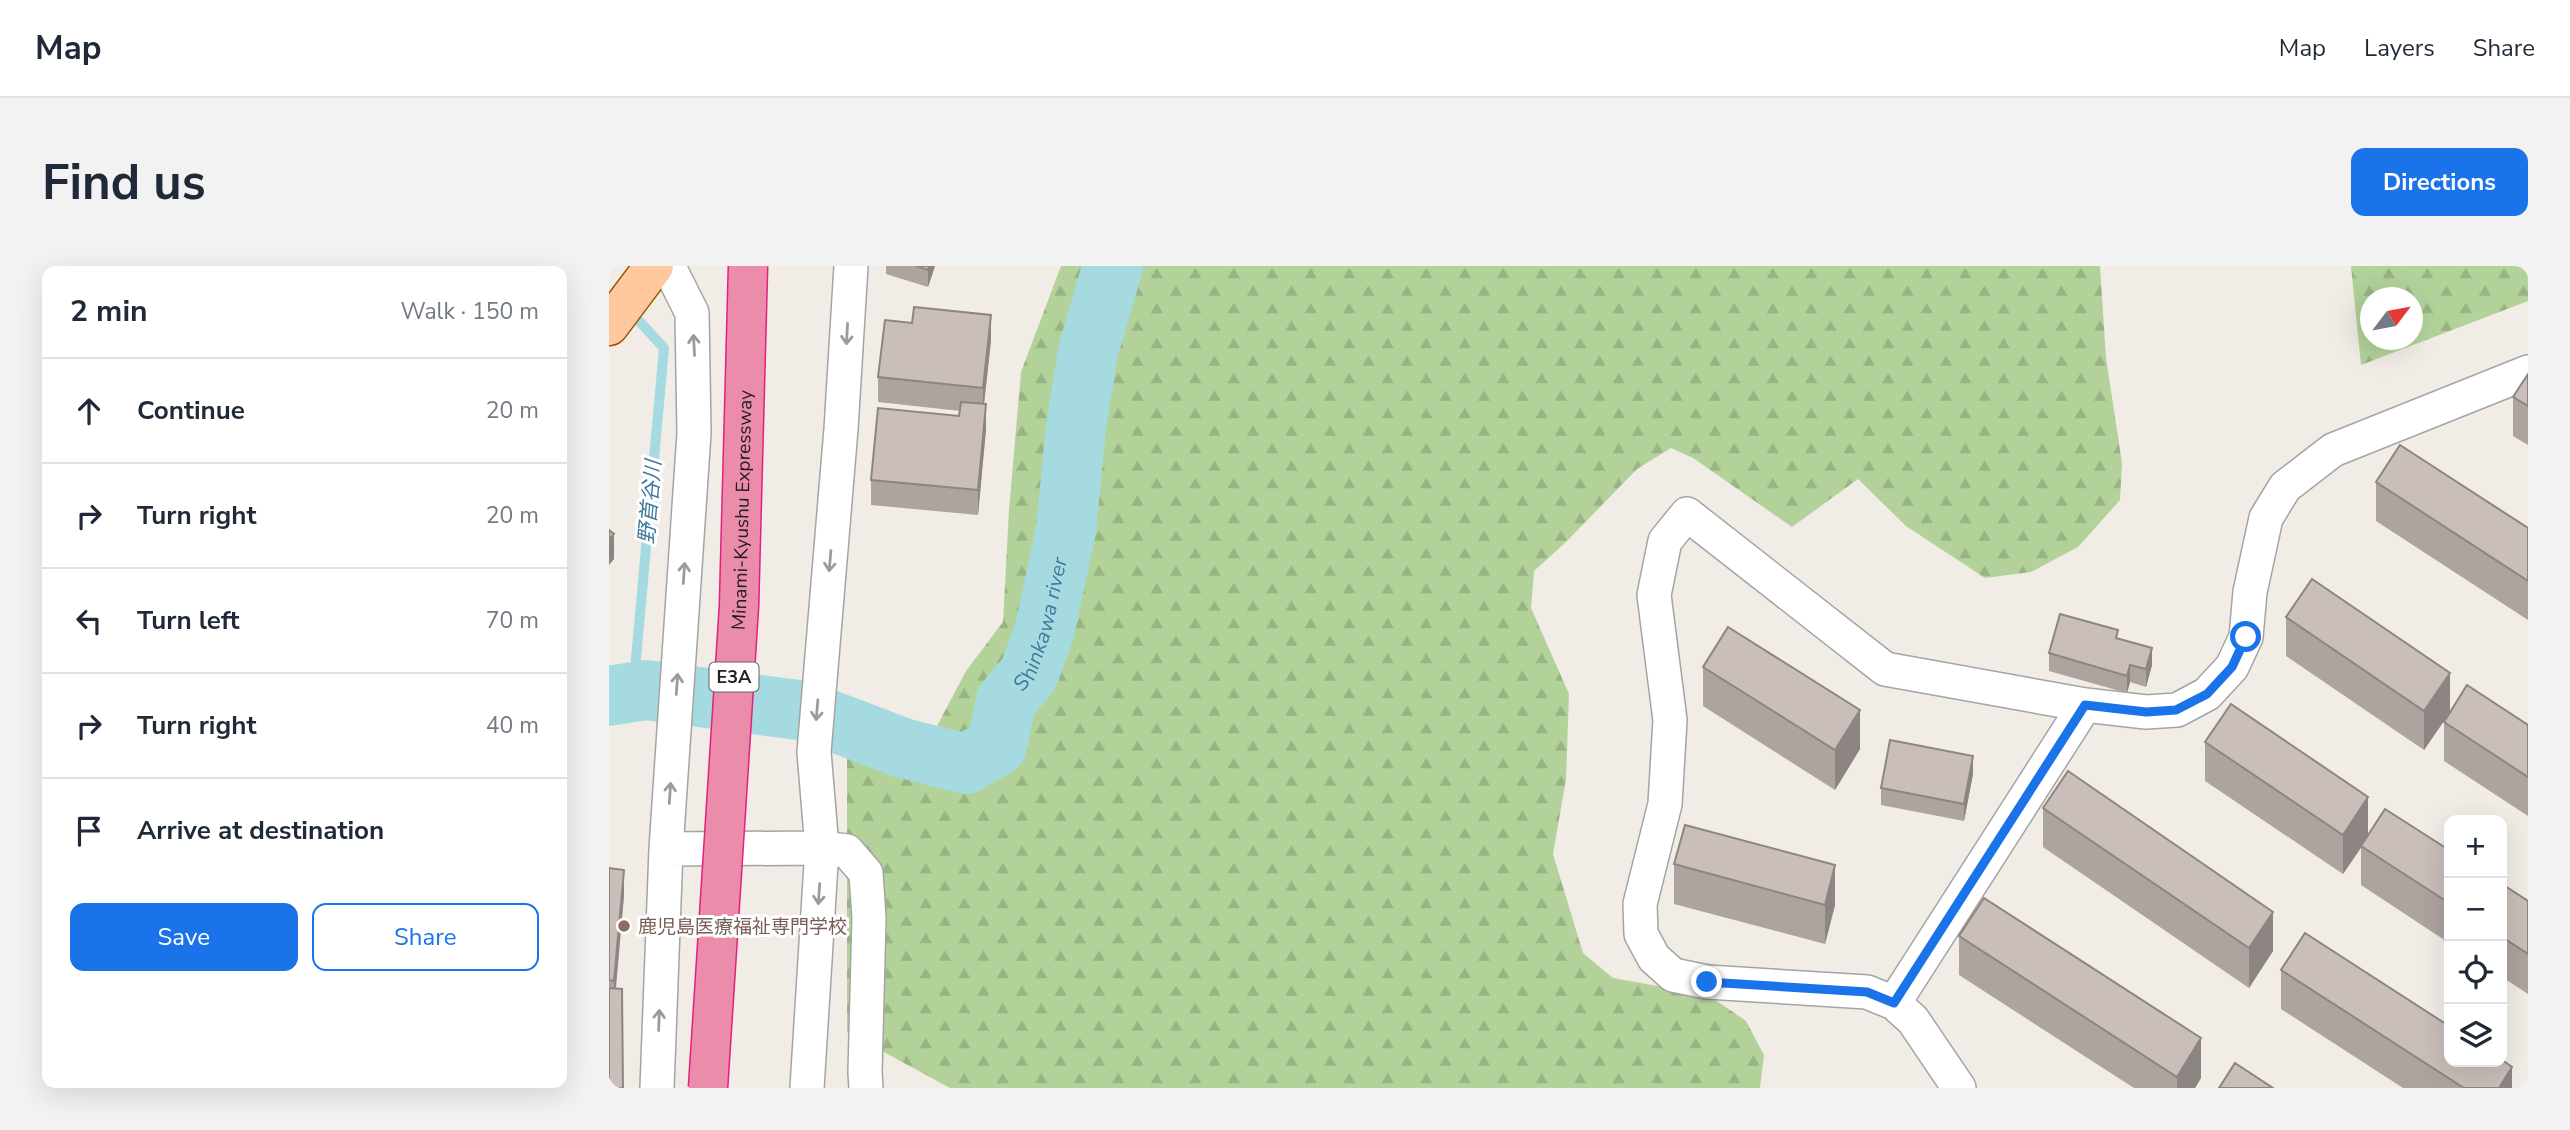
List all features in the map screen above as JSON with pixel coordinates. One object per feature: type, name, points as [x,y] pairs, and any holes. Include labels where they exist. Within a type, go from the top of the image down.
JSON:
[{"type":"highway","name":"Minami-Kyushu Expressway","points":[[708,1088],[739,606],[748,266]]},
{"type":"main road","points":[[609,326],[654,266]]},
{"type":"street","points":[[657,1088],[666,849],[694,433],[692,313],[673,275],[662,266]]},
{"type":"street","points":[[807,1088],[822,848],[814,752],[842,429],[851,266]]},
{"type":"street","points":[[1959,1088],[1913,1020],[1894,1003],[1867,992],[1707,982],[1673,975],[1654,958],[1641,934],[1640,904],[1665,804],[1670,720],[1654,595],[1665,541],[1687,514],[1885,669],[2085,705],[2146,712],[2176,710],[2207,694],[2232,667],[2246,637],[2250,592],[2266,518],[2284,486],[2333,450],[2528,372]]},
{"type":"street","points":[[1894,1003],[2085,705]]},
{"type":"street","points":[[666,849],[822,848],[847,851],[866,873],[869,918],[866,1088]]},
{"type":"green space","points":[[1061,266],[2100,266],[2106,358],[2122,463],[2120,500],[2078,547],[2031,572],[1985,578],[1906,526],[1858,479],[1792,527],[1693,458],[1671,448],[1637,469],[1534,571],[1531,608],[1569,694],[1566,779],[1553,854],[1583,953],[1613,978],[1717,1001],[1746,1021],[1764,1055],[1760,1088],[950,1088],[847,1032],[847,735],[916,766],[966,671],[1003,622],[1021,372]]},
{"type":"green space","points":[[2351,266],[2528,266],[2528,301],[2423,341],[2423,287],[2360,287],[2360,350],[2400,350],[2361,365]]},
{"type":"building","points":[[914,307],[991,315],[983,388],[878,377],[885,320],[912,323]]},
{"type":"building","points":[[2528,374],[2528,406],[2513,397]]},
{"type":"building","points":[[961,402],[986,404],[978,490],[871,480],[878,408],[959,416]]},
{"type":"building","points":[[2400,445],[2528,528],[2528,581],[2376,482]]},
{"type":"building","points":[[2312,579],[2450,673],[2424,711],[2286,617]]},
{"type":"building","points":[[2060,614],[2118,630],[2116,638],[2152,648],[2146,669],[2130,665],[2127,676],[2049,653]]},
{"type":"building","points":[[1728,627],[1860,710],[1835,750],[1703,667]]},
{"type":"building","points":[[2467,685],[2528,725],[2528,777],[2444,722]]},
{"type":"building","points":[[2231,704],[2368,797],[2343,835],[2205,742]]},
{"type":"building","points":[[1890,740],[1973,756],[1964,804],[1881,788]]},
{"type":"building","points":[[2068,771],[2273,912],[2249,948],[2043,808]]},
{"type":"building","points":[[2385,809],[2444,847],[2444,900],[2361,846]]},
{"type":"building","points":[[1685,825],[1835,865],[1825,905],[1674,864]]},
{"type":"building","points":[[609,868],[624,870],[614,981],[609,980]]},
{"type":"building","points":[[2507,887],[2528,901],[2528,954],[2507,940]]},
{"type":"building","points":[[1984,898],[2201,1038],[2177,1077],[1959,936]]},
{"type":"building","points":[[2305,933],[2444,1023],[2444,1067],[2507,1067],[2507,1064],[2512,1067],[2499,1088],[2464,1088],[2281,970]]},
{"type":"building","points":[[609,988],[622,989],[623,1088],[609,1088]]},
{"type":"building","points":[[2235,1063],[2273,1088],[2219,1088]]},
{"type":"waterway","name":"Shinkawa river","points":[[609,696],[646,690],[806,711],[903,748],[966,764],[997,746],[1006,701],[1029,674],[1045,629],[1066,530],[1076,427],[1088,351],[1113,266]]},
{"type":"waterway","name":"野首谷川","points":[[633,692],[664,348],[639,321]]},
{"type":"place","name":"鹿児島医療福祉専門学校","points":[[624,926]]},
{"type":"route","points":[[1707,982],[1867,992],[1894,1003],[2085,705],[2146,712],[2176,710],[2207,694],[2232,667],[2246,637]]}]
